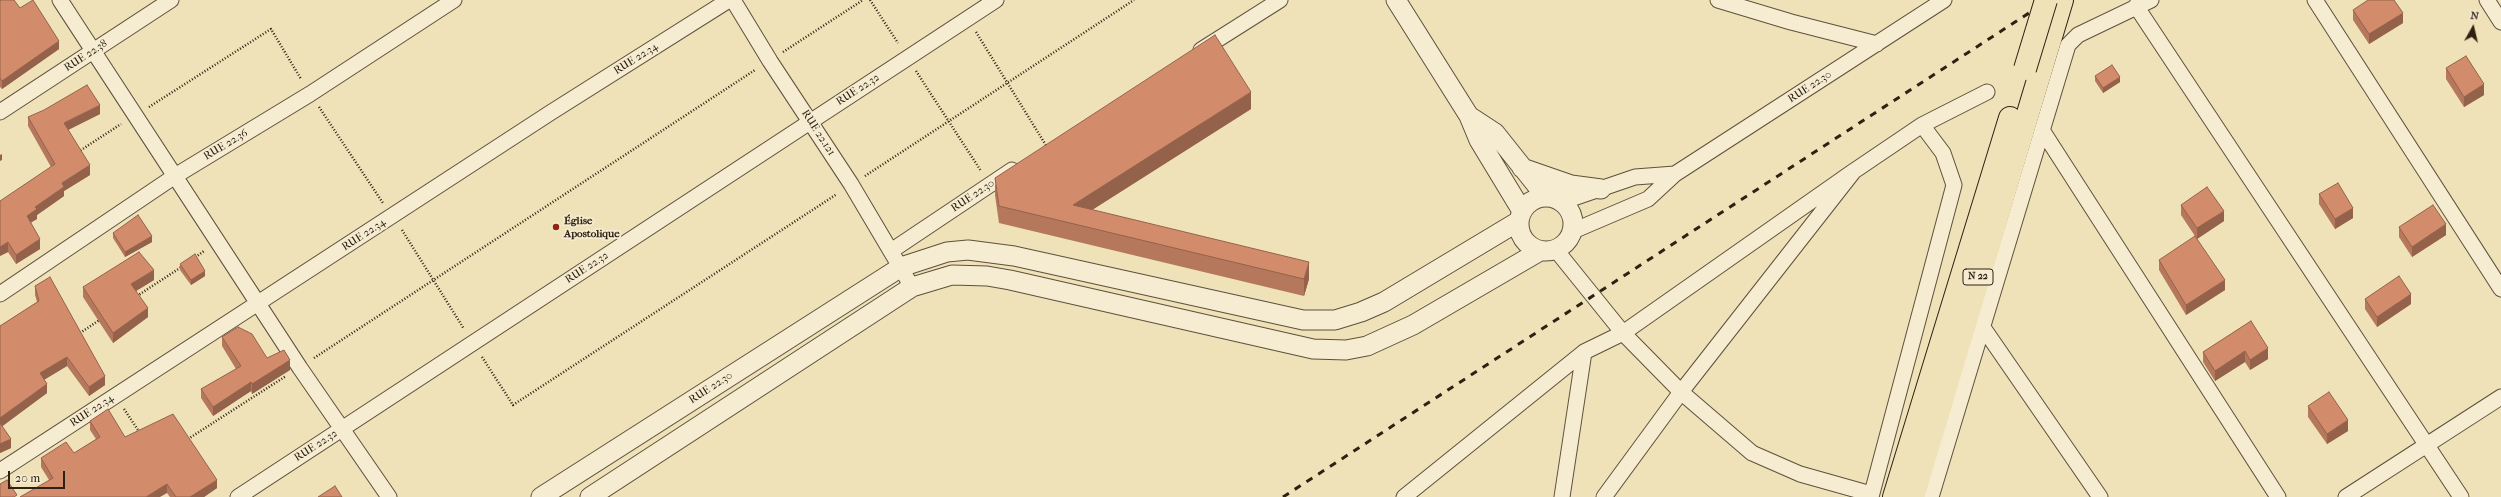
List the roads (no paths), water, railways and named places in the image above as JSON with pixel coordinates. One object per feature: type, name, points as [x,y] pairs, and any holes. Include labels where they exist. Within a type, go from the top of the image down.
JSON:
[{"type":"main road","name":"N 22","points":[[1894,497],[2046,0]]},
{"type":"main road","name":"N 22","points":[[1913,497],[2062,0]]},
{"type":"street","points":[[60,0],[300,368],[343,428],[389,497]]},
{"type":"street","name":"RUE 22.38","points":[[0,112],[171,0]]},
{"type":"street","name":"RUE 22.36","points":[[0,294],[175,176],[310,94],[454,0]]},
{"type":"street","name":"RUE 22.34","points":[[0,472],[550,113],[729,0]]},
{"type":"street","name":"RUE 22.121","points":[[733,0],[770,61],[851,184],[912,288]]},
{"type":"street","name":"RUE 22.32","points":[[238,497],[996,0]]},
{"type":"street","points":[[1187,59],[1280,0]]},
{"type":"street","points":[[1396,0],[1469,116],[1479,140],[1521,216],[1522,236],[1532,248],[1548,250],[1623,333],[1681,392],[1752,453],[1800,474],[1871,496],[1954,185],[1942,153],[1922,125]]},
{"type":"street","points":[[1718,0],[1791,22],[1877,44]]},
{"type":"street","name":"RUE 22.30","points":[[1573,231],[1648,199],[1675,174],[1944,0]]},
{"type":"street","points":[[1931,497],[2068,44],[2078,35],[2138,3],[2151,0]]},
{"type":"street","points":[[2315,0],[2501,289]]},
{"type":"street","points":[[2486,0],[2501,22]]},
{"type":"street","points":[[2138,3],[2461,497]]},
{"type":"street","points":[[1404,497],[1584,352],[1623,333],[1922,125],[1987,92]]},
{"type":"street","points":[[590,497],[912,288],[952,275],[987,276],[1313,349],[1346,350],[1367,346],[1413,325],[1569,239],[1573,231],[1572,215],[1522,168],[1495,133],[1469,116]]},
{"type":"street","points":[[2042,130],[2278,497]]},
{"type":"street","name":"RUE 22.30","points":[[541,497],[896,259],[990,184],[1048,147]]},
{"type":"street","points":[[1522,168],[1571,185],[1601,189]]},
{"type":"street","points":[[1604,497],[1681,392],[1854,171]]},
{"type":"street","points":[[896,259],[947,252],[989,252],[1303,320],[1335,320],[1361,312],[1384,302],[1521,216],[1532,201],[1554,199],[1601,189],[1635,177],[1675,174]]},
{"type":"street","points":[[1982,326],[2100,497]]},
{"type":"street","points":[[1562,497],[1584,352]]},
{"type":"street","points":[[2346,497],[2501,397]]},
{"type":"railway","points":[[1283,497],[2049,0]]},
{"type":"place","name":"Église Apostolique","points":[[556,227]]}]
